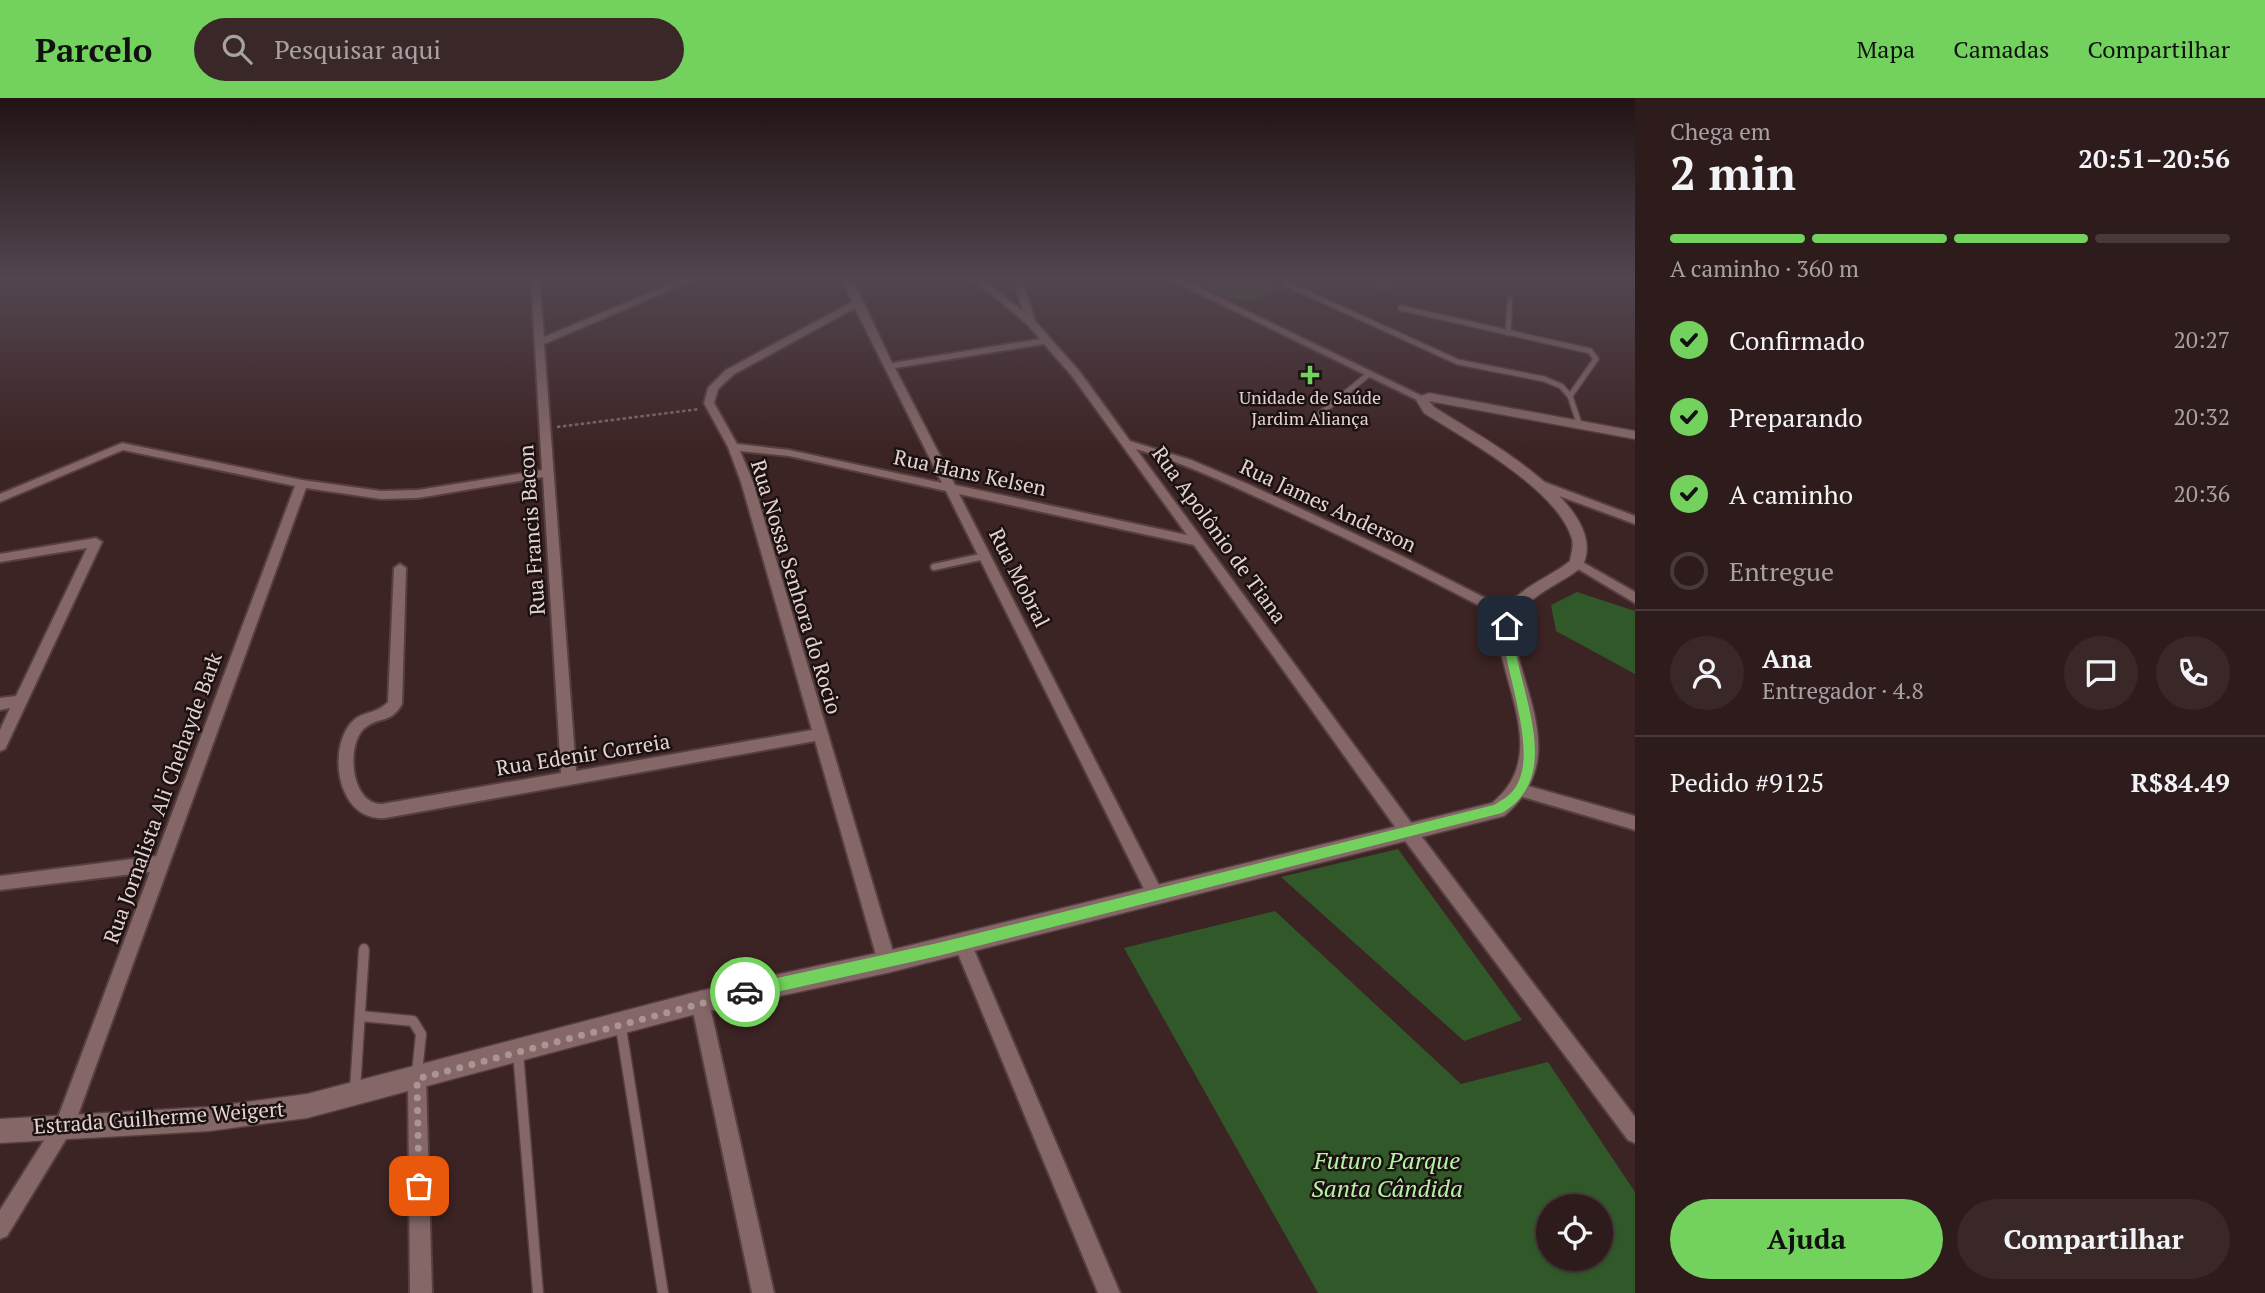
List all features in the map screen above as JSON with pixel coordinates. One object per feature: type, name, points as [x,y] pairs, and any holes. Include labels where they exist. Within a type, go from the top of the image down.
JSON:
[{"type":"street","name":"Rua Francis Bacon","points":[[538,334],[569,777]]},
{"type":"street","points":[[538,343],[560,334]]},
{"type":"street","points":[[710,408],[713,388],[730,372],[800,334]]},
{"type":"street","name":"Rua Mobral","points":[[873,334],[1156,895]]},
{"type":"street","name":"Rua Apolônio de Tiana","points":[[1041,334],[1071,368],[1409,833],[1635,1133]]},
{"type":"street","points":[[1286,334],[1421,398],[1429,410],[1554,496],[1575,523],[1583,546],[1577,563],[1528,596],[1510,616],[1507,626],[1508,648],[1528,733],[1528,773],[1521,790],[1635,823]]},
{"type":"street","points":[[889,366],[1047,341]]},
{"type":"street","points":[[1421,398],[1429,397],[1635,435]]},
{"type":"street","name":"Rua Nossa Senhora do Rocio","points":[[710,408],[733,447],[747,482],[887,962]]},
{"type":"street","name":"Rua James Anderson","points":[[1125,443],[1182,460],[1270,499],[1384,551],[1510,616]]},
{"type":"street","points":[[0,498],[113,447],[131,446],[302,484],[399,495],[547,473]]},
{"type":"street","name":"Rua Hans Kelsen","points":[[733,447],[789,453],[1198,542]]},
{"type":"street","name":"Rua Jornalista Ali Chehayde Bark","points":[[0,1229],[64,1126],[302,484]]},
{"type":"street","points":[[1539,484],[1635,520]]},
{"type":"street","points":[[0,558],[96,542],[0,744]]},
{"type":"street","points":[[1577,563],[1635,598]]},
{"type":"street","name":"Rua Edenir Correia","points":[[400,568],[395,704],[386,715],[360,723],[350,740],[346,775],[356,798],[366,809],[376,812],[821,734]]},
{"type":"street","points":[[0,704],[21,701]]},
{"type":"street","name":"Estrada Guilherme Weigert","points":[[0,1130],[243,1116],[307,1106],[700,1002],[963,944],[1409,833],[1497,810],[1511,802],[1521,790]]},
{"type":"street","points":[[0,883],[161,863]]},
{"type":"street","points":[[963,944],[1109,1293]]},
{"type":"street","points":[[700,1002],[762,1293]]},
{"type":"street","points":[[417,1079],[421,1293]]},
{"type":"lane","points":[[1396,334],[1458,362],[1544,379],[1560,386],[1570,396],[1580,426]]},
{"type":"lane","points":[[1512,334],[1582,349],[1595,355],[1596,359],[1570,396]]},
{"type":"lane","points":[[1316,417],[1369,374]]},
{"type":"lane","points":[[934,567],[985,556]]},
{"type":"lane","points":[[354,1095],[364,948]]},
{"type":"lane","points":[[360,1016],[404,1018],[418,1026],[421,1034],[417,1079]]},
{"type":"lane","points":[[620,1023],[663,1293]]},
{"type":"lane","points":[[518,1051],[538,1293]]},
{"type":"path","points":[[544,428],[710,408]]},
{"type":"green space","points":[[1577,592],[1635,611],[1635,674],[1556,631],[1551,605]]},
{"type":"green space","points":[[1398,849],[1522,1020],[1464,1041],[1281,877]]},
{"type":"green space","name":"Futuro Parque Santa Cândida","points":[[1275,911],[1461,1084],[1548,1062],[1635,1192],[1635,1293],[1318,1293],[1124,948]]},
{"type":"way so far","points":[[419,1186],[417,1079],[745,992]]},
{"type":"place","name":"Unidade de Saúde Jardim Aliança","points":[[1310,375]]},
{"type":"route","points":[[745,992],[938,950],[1497,810],[1511,802],[1521,790],[1528,773],[1530,758],[1524,709],[1508,648],[1507,626]]}]
